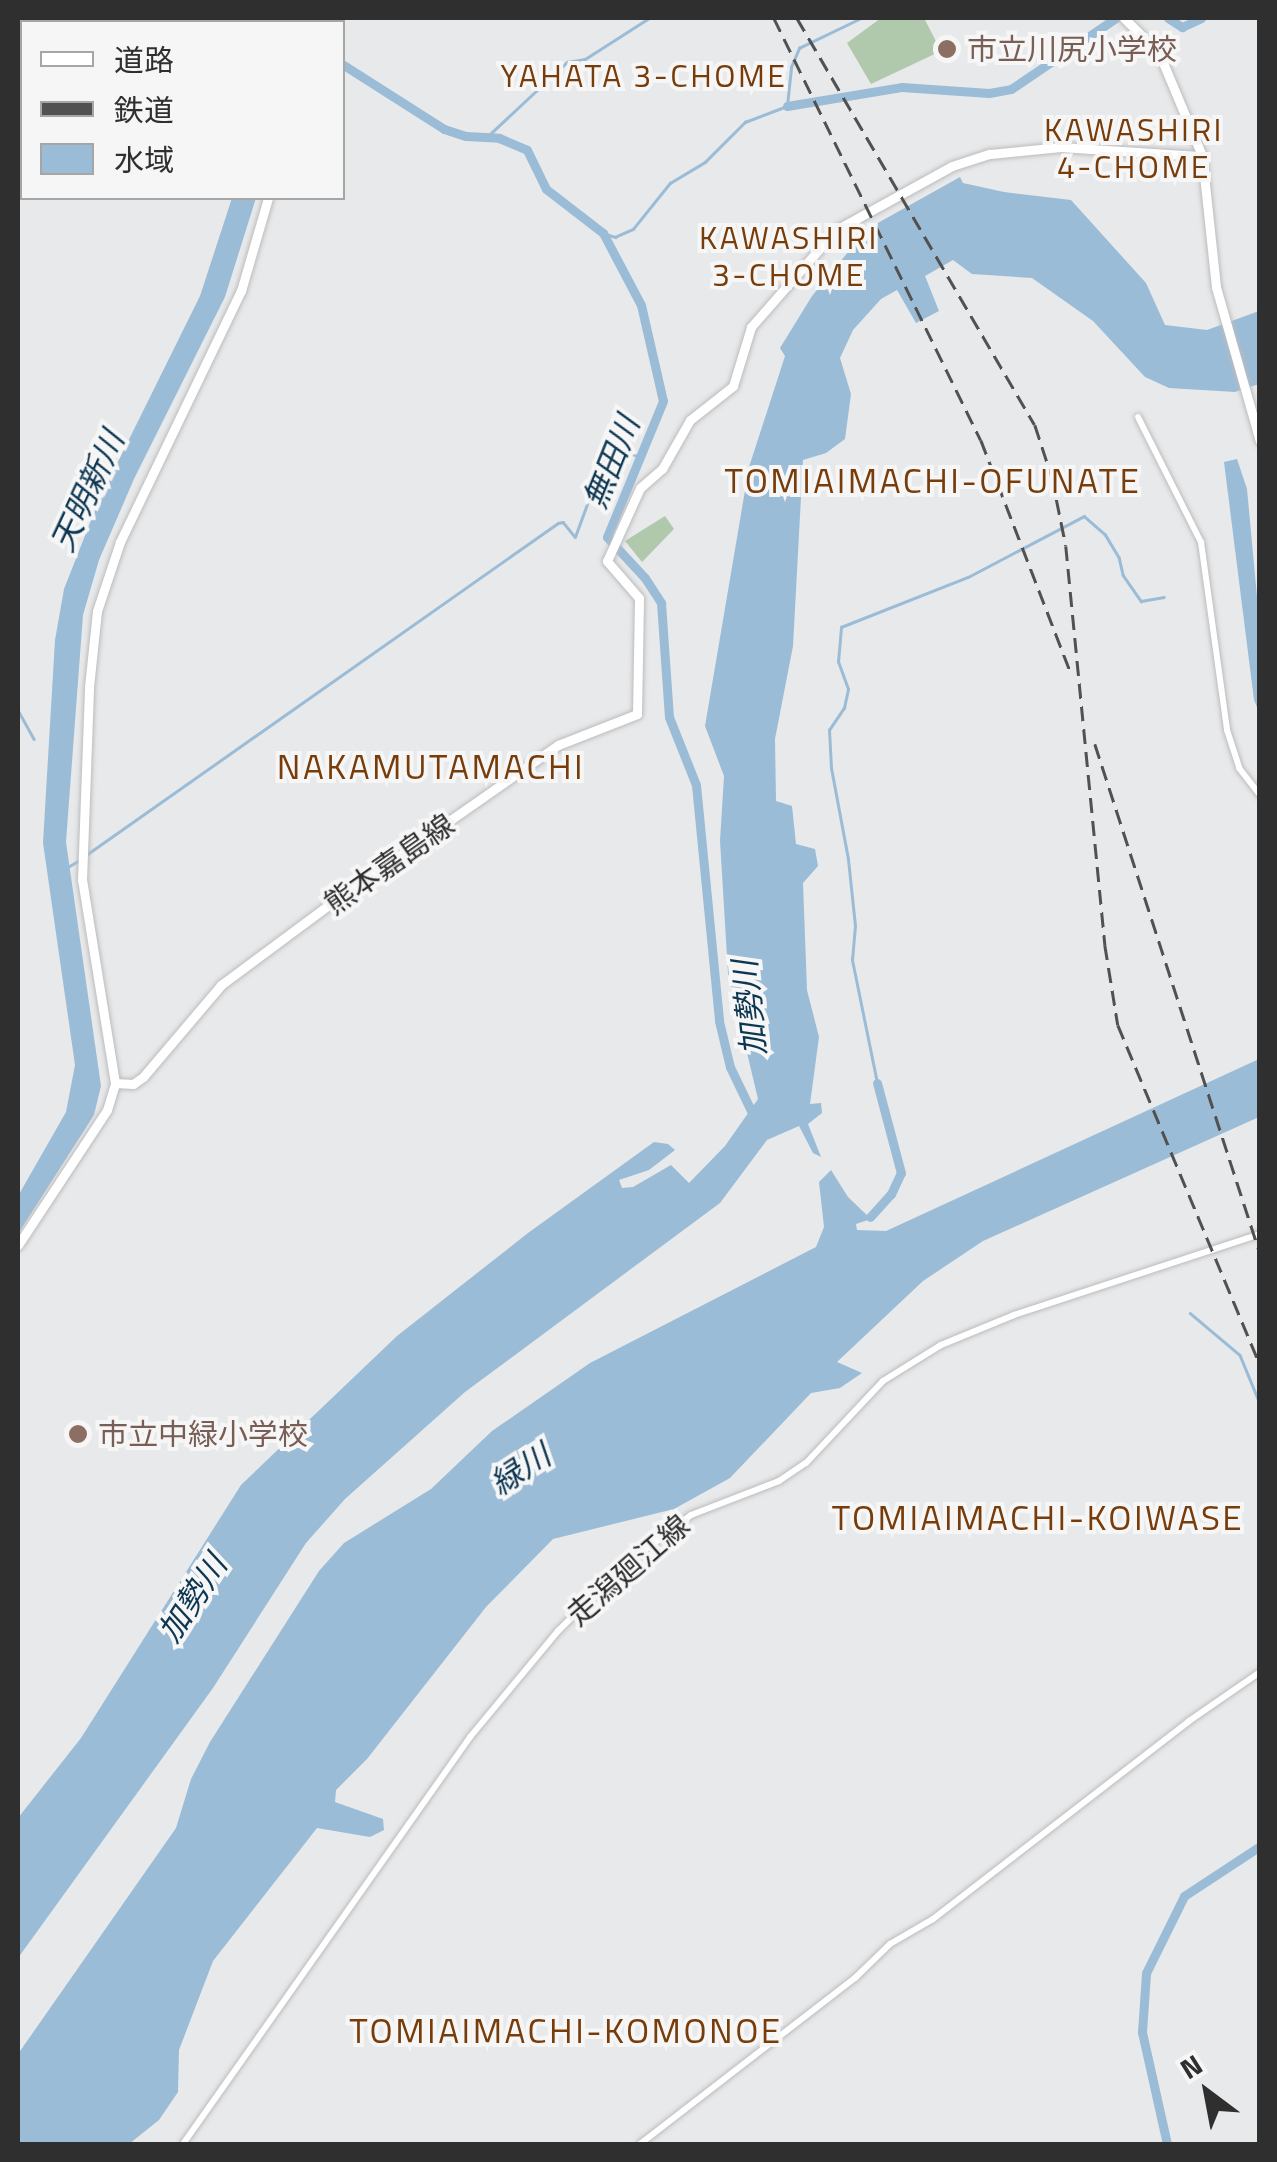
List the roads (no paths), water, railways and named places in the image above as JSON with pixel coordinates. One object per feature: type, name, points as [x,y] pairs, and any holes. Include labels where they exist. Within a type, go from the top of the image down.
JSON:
[{"type":"main road","points":[[1124,18],[1159,52],[1202,156],[1216,287],[1260,441]]},
{"type":"main road","name":"熊本嘉島線","points":[[115,1083],[132,1084],[143,1077],[222,984],[330,904],[558,745],[637,714],[641,608],[630,582],[607,561],[640,488],[662,469],[684,427],[739,377],[751,327],[836,230],[952,166],[990,154],[1061,146],[1202,156]]},
{"type":"main road","points":[[18,1245],[107,1110],[115,1083],[82,880],[84,764],[95,624],[120,542],[240,290],[267,200]]},
{"type":"main road","points":[[1138,417],[1200,542],[1208,571],[1227,730],[1239,768],[1260,795]]},
{"type":"main road","name":"走潟廻江線","points":[[183,2144],[470,1737],[558,1631],[624,1566],[691,1514],[779,1480],[806,1463],[883,1381],[940,1345],[1014,1315],[1260,1234]]},
{"type":"main road","points":[[640,2144],[856,1978],[890,1944],[942,1912],[1189,1721],[1260,1672]]},
{"type":"water","name":"加勢川","points":[[960,177],[963,183],[1004,192],[1071,200],[1146,283],[1165,325],[1207,330],[1259,311],[1259,384],[1235,392],[1169,388],[1145,377],[1093,321],[1032,278],[972,274],[953,260],[925,276],[939,311],[916,323],[897,290],[881,299],[853,330],[840,358],[851,394],[845,439],[826,453],[803,460],[793,646],[775,739],[776,801],[792,806],[796,844],[815,849],[818,866],[803,883],[807,990],[819,1037],[810,1104],[821,1103],[822,1113],[808,1124],[821,1157],[813,1153],[799,1126],[767,1140],[720,1203],[465,1392],[345,1499],[306,1543],[213,1688],[18,1958],[18,1818],[81,1738],[241,1485],[397,1336],[528,1233],[654,1142],[668,1144],[675,1150],[649,1170],[619,1180],[622,1188],[633,1187],[671,1165],[689,1183],[725,1146],[758,1099],[728,973],[720,841],[724,776],[705,726],[749,467],[785,356],[780,348],[812,296],[867,229]]},
{"type":"water","points":[[231,200],[255,200],[225,297],[134,479],[99,560],[83,615],[66,842],[101,1086],[94,1115],[18,1234],[18,1196],[66,1112],[75,1065],[43,843],[55,640],[64,589],[99,500],[200,296]]},
{"type":"water","points":[[1237,459],[1247,489],[1259,618],[1259,712],[1254,700],[1224,462]]},
{"type":"water","name":"緑川","points":[[1259,1059],[1259,1117],[983,1241],[923,1281],[837,1362],[862,1373],[840,1388],[811,1393],[730,1478],[674,1509],[553,1539],[486,1607],[367,1759],[336,1790],[335,1802],[383,1819],[384,1830],[370,1837],[317,1828],[213,1961],[179,2050],[178,2092],[159,2120],[129,2144],[18,2144],[18,2054],[176,1828],[191,1779],[210,1742],[319,1571],[344,1543],[431,1489],[492,1431],[590,1363],[816,1247],[824,1227],[819,1182],[831,1170],[848,1197],[871,1219],[856,1224],[857,1230],[886,1231]]},
{"type":"waterway","points":[[489,135],[567,62],[585,59],[649,18]]},
{"type":"waterway","points":[[603,233],[615,237],[633,229],[670,183],[705,162],[745,122],[787,106],[791,67],[799,48],[861,18]]},
{"type":"waterway","points":[[787,106],[902,87],[989,93],[1011,89],[1116,18]]},
{"type":"waterway","points":[[1168,18],[1182,27],[1201,18]]},
{"type":"waterway","name":"無田川","points":[[345,66],[444,129],[466,136],[499,138],[527,150],[546,189],[603,233],[641,305],[663,401],[607,537],[645,578],[661,603],[669,717],[696,785],[719,1021],[730,1067],[755,1119]]},
{"type":"waterway","points":[[86,855],[558,523],[563,522],[575,537],[605,455],[616,448],[641,457]]},
{"type":"waterway","points":[[877,1083],[852,960],[855,926],[848,859],[831,768],[829,730],[844,708],[848,689],[838,662],[841,627],[968,577],[1084,516],[1105,534],[1119,557],[1123,575],[1141,601],[1164,597]]},
{"type":"waterway","points":[[18,710],[34,739]]},
{"type":"waterway","points":[[66,868],[78,861]]},
{"type":"waterway","points":[[870,1217],[891,1194],[901,1173],[877,1083]]},
{"type":"waterway","points":[[1190,1313],[1240,1355],[1259,1401]]},
{"type":"waterway","points":[[1167,2144],[1142,2032],[1146,1973],[1184,1896],[1260,1846]]},
{"type":"railway","points":[[774,18],[981,440],[1071,673]]},
{"type":"railway","points":[[797,18],[1035,425],[1052,477],[1066,546],[1105,945],[1118,1025],[1260,1364]]},
{"type":"railway","points":[[1095,744],[1260,1253]]},
{"type":"place","name":"市立川尻小学校","points":[[947,49]]},
{"type":"place","name":"市立中緑小学校","points":[[78,1434]]},
{"type":"district","name":"YAHATA 3-CHOME","points":[[644,75]]},
{"type":"district","name":"KAWASHIRI 4-CHOME","points":[[1134,148]]},
{"type":"district","name":"KAWASHIRI 3-CHOME","points":[[789,256]]},
{"type":"district","name":"TOMIAIMACHI-OFUNATE","points":[[933,480]]},
{"type":"district","name":"NAKAMUTAMACHI","points":[[431,766]]},
{"type":"district","name":"TOMIAIMACHI-KOIWASE","points":[[1038,1517]]},
{"type":"district","name":"TOMIAIMACHI-KOMONOE","points":[[566,2030]]},
{"type":"water label","name":"天明新川","points":[[87,491]]}]
